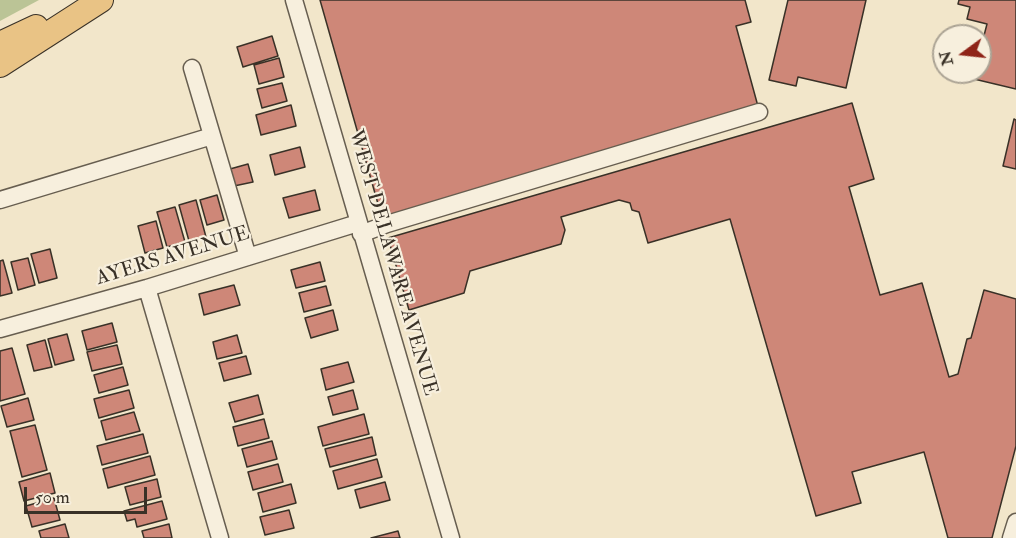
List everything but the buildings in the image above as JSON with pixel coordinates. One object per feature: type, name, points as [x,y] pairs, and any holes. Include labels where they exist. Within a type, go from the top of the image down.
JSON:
[{"type":"highway","points":[[0,44],[93,0]]},
{"type":"highway","points":[[0,65],[101,0]]},
{"type":"street","name":"WEST DELAWARE AVENUE","points":[[294,0],[451,538]]},
{"type":"street","points":[[192,68],[248,257]]},
{"type":"street","name":"AYERS AVENUE","points":[[0,329],[248,257],[387,224],[759,112]]},
{"type":"street","points":[[0,200],[212,136]]},
{"type":"street","points":[[147,288],[220,538]]},
{"type":"street","points":[[1011,538],[1016,522]]},
{"type":"green space","points":[[0,0],[39,0],[0,21]]}]
